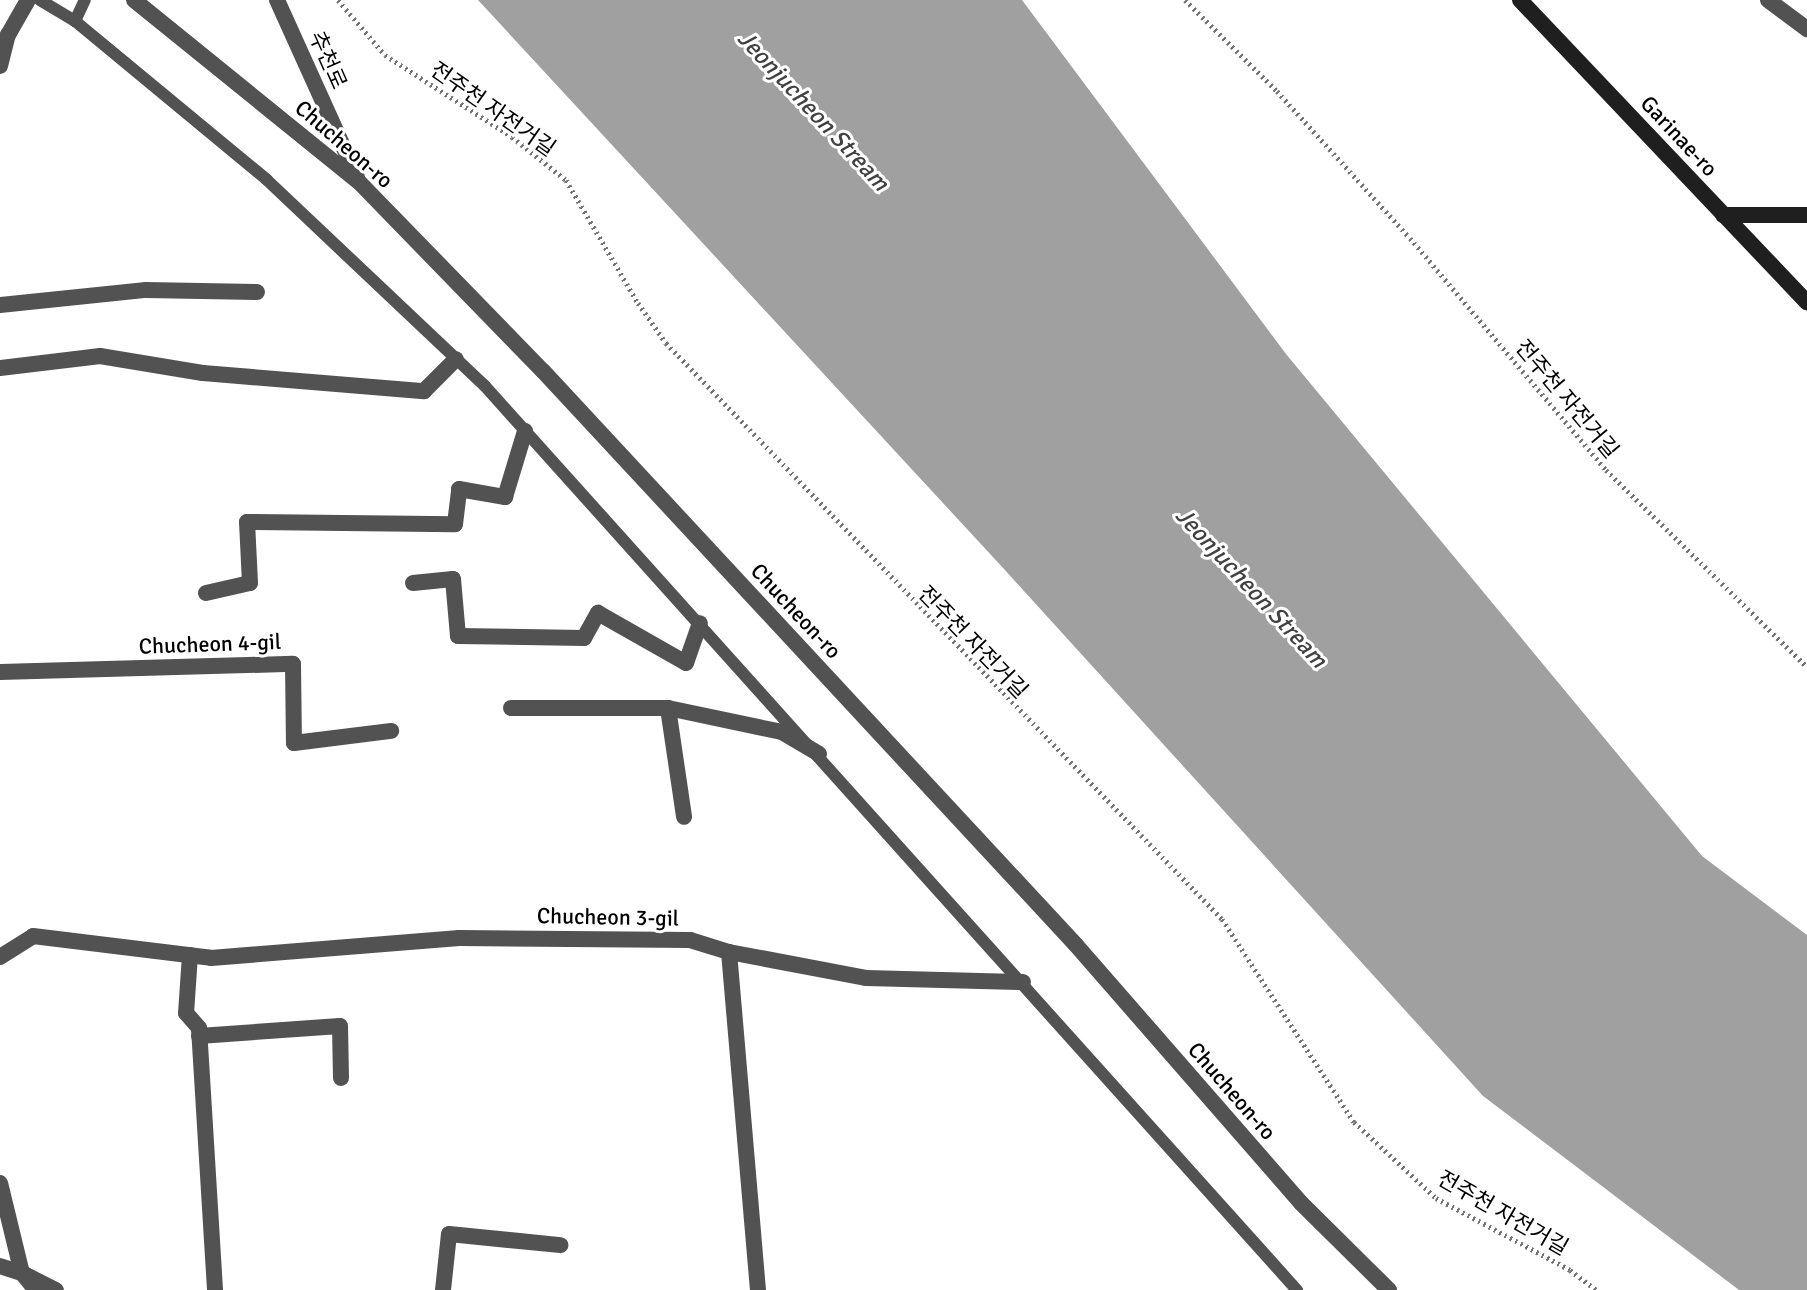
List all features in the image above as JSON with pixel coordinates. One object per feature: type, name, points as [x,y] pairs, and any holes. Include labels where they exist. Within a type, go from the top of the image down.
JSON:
[{"type":"street","points":[[0,66],[8,35],[28,0]]},
{"type":"street","name":"Chucheon-ro","points":[[134,0],[359,182],[565,394],[1076,945],[1301,1203],[1389,1290]]},
{"type":"street","name":"추천로","points":[[277,0],[359,182]]},
{"type":"street","name":"Garinae-ro","points":[[1520,0],[1807,302]]},
{"type":"street","points":[[1768,0],[1807,29]]},
{"type":"street","points":[[1723,215],[1807,215]]},
{"type":"street","points":[[0,305],[146,290],[257,292]]},
{"type":"street","points":[[0,368],[100,356],[203,373],[424,391],[456,359]]},
{"type":"street","points":[[206,593],[250,583],[247,522],[455,524],[459,489],[505,497],[525,431]]},
{"type":"street","points":[[413,583],[453,579],[458,636],[584,638],[598,613],[686,663],[700,623]]},
{"type":"street","name":"Chucheon 4-gil","points":[[0,672],[293,664],[294,743],[391,731]]},
{"type":"street","points":[[511,708],[668,708],[782,732],[819,754]]},
{"type":"street","points":[[668,708],[684,817]]},
{"type":"street","name":"Chucheon 3-gil","points":[[0,957],[33,936],[211,958],[459,938],[690,940],[729,952],[866,978],[1023,982]]},
{"type":"street","points":[[729,952],[758,1290]]},
{"type":"street","points":[[190,955],[186,1013],[199,1028],[215,1290]]},
{"type":"street","points":[[199,1036],[340,1026],[341,1078]]},
{"type":"street","points":[[0,1183],[22,1273],[36,1290]]},
{"type":"street","points":[[443,1290],[449,1234],[560,1245]]},
{"type":"street","points":[[0,1266],[56,1290]]},
{"type":"lane","points":[[40,0],[75,21],[267,180],[456,359],[819,754],[1297,1290]]},
{"type":"lane","points":[[75,21],[85,0]]},
{"type":"path","name":"전주천 자전거길","points":[[338,0],[385,55],[512,137],[566,180],[638,303],[666,343],[1222,919],[1354,1122],[1436,1198],[1570,1270],[1597,1290]]},
{"type":"path","name":"전주천 자전거길","points":[[1185,0],[1277,91],[1410,238],[1606,470],[1807,667]]},
{"type":"water","name":"Jeonjucheon Stream","points":[[478,0],[1022,0],[1286,354],[1702,856],[1807,935],[1807,1290],[1739,1290],[1483,1096],[1004,569]]}]
